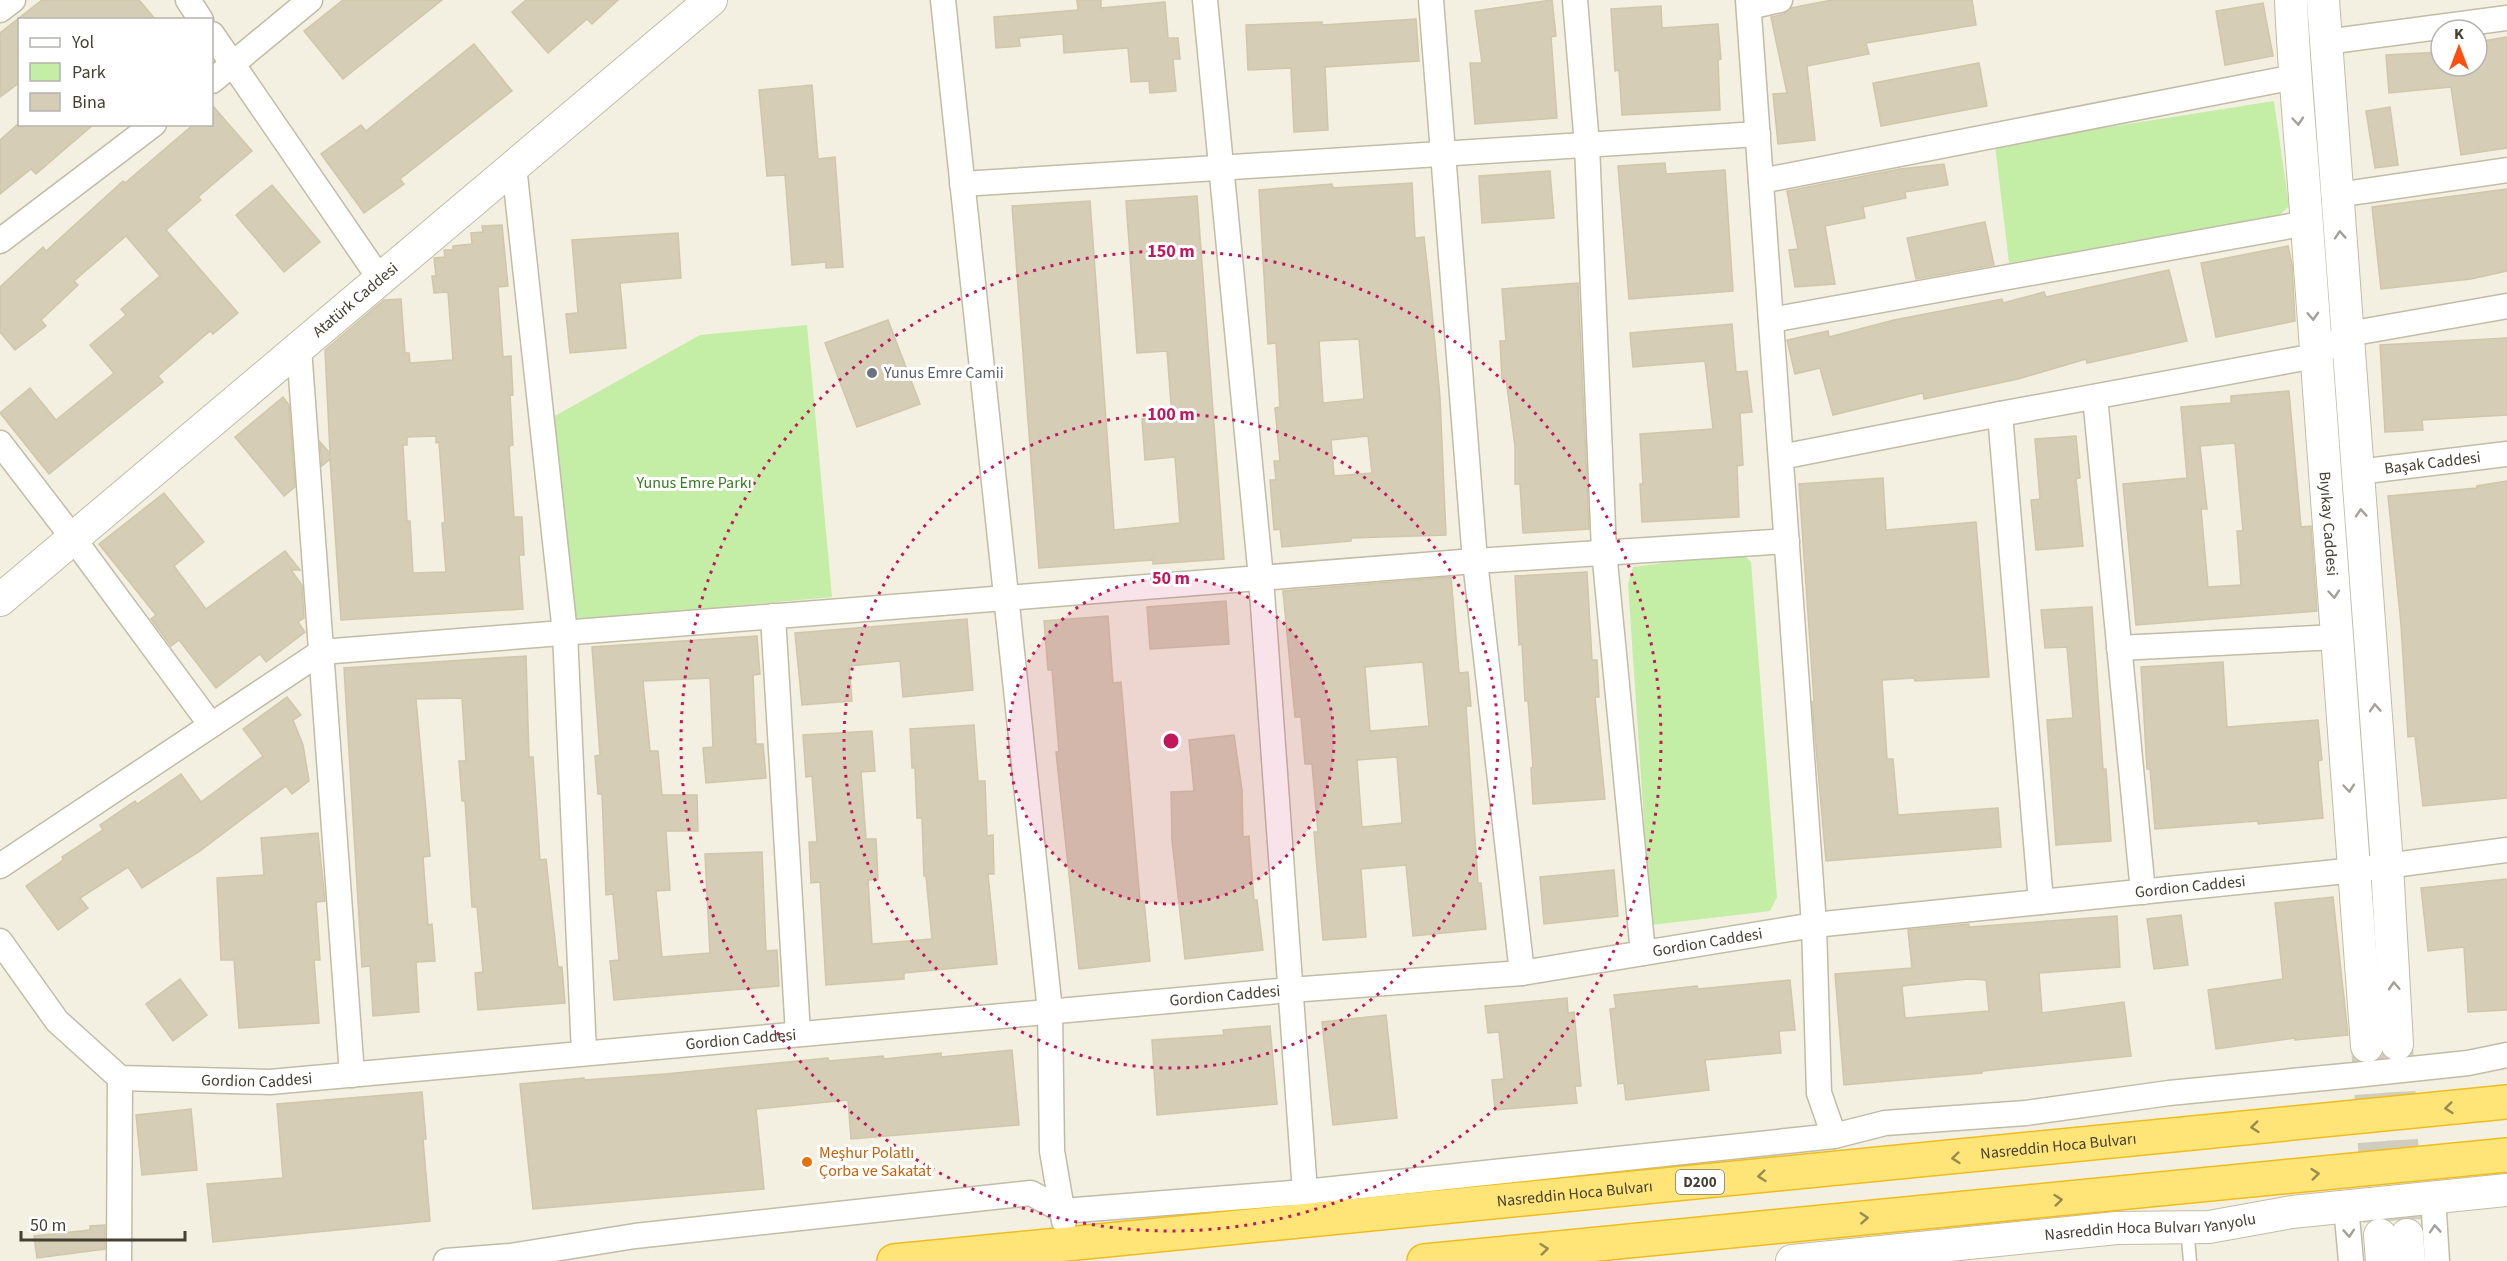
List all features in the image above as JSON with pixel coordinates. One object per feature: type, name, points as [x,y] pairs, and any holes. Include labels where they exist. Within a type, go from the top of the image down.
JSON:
[{"type":"highway","name":"Nasreddin Hoca Bulvarı","points":[[894,1261],[1067,1244],[1306,1207],[2507,1102]]},
{"type":"highway","points":[[1424,1261],[2507,1155]]},
{"type":"street","points":[[0,10],[13,0]]},
{"type":"street","points":[[188,0],[200,18]]},
{"type":"street","points":[[213,80],[310,0]]},
{"type":"street","name":"Atatürk Caddesi","points":[[0,600],[711,0]]},
{"type":"street","points":[[943,0],[1050,1011],[1052,1151],[1067,1244]]},
{"type":"street","points":[[1205,0],[1261,578],[1306,1207]]},
{"type":"street","points":[[1431,0],[1475,561],[1522,973]]},
{"type":"street","points":[[1575,0],[1587,145],[1604,551],[1643,953]]},
{"type":"street","points":[[1780,0],[1748,3],[1814,925],[1819,1093],[1834,1136]]},
{"type":"street","name":"Bıyıkay Caddesi","points":[[2291,0],[2294,77],[2356,870],[2382,1045],[2387,865],[2323,0]]},
{"type":"street","points":[[2326,42],[2507,18]]},
{"type":"street","points":[[213,36],[380,279]]},
{"type":"street","points":[[1761,181],[2294,77]]},
{"type":"street","points":[[0,241],[151,126]]},
{"type":"street","points":[[962,184],[1758,134]]},
{"type":"street","points":[[514,166],[565,633],[584,1053]]},
{"type":"street","points":[[2337,195],[2507,170]]},
{"type":"street","points":[[1771,320],[2307,223]]},
{"type":"street","points":[[1781,458],[2000,414],[2315,356],[2348,334],[2507,306]]},
{"type":"street","points":[[299,348],[352,1074]]},
{"type":"street","points":[[2095,397],[2143,892]]},
{"type":"street","points":[[2000,414],[2041,902]]},
{"type":"street","points":[[0,443],[211,725]]},
{"type":"street","name":"Başak Caddesi","points":[[2358,472],[2507,454]]},
{"type":"street","points":[[0,866],[321,652],[1604,551],[1787,541]]},
{"type":"street","points":[[773,616],[798,1034]]},
{"type":"street","points":[[2119,648],[2337,637]]},
{"type":"street","name":"Gordion Caddesi","points":[[120,1078],[270,1082],[1290,990],[1522,973],[1814,925],[2356,870],[2507,850]]},
{"type":"street","points":[[0,941],[57,1021],[120,1078],[119,1261]]},
{"type":"street","points":[[446,1261],[510,1256],[635,1236],[1031,1193],[1063,1210],[1306,1207],[1834,1136],[1885,1123],[2026,1113],[2169,1093],[2468,1063],[2507,1055]]},
{"type":"street","name":"Nasreddin Hoca Bulvarı Yanyolu","points":[[1792,1261],[1834,1259],[2117,1228],[2187,1228],[2346,1206],[2507,1190]]},
{"type":"street","points":[[2433,1197],[2437,1261]]},
{"type":"street","points":[[2346,1206],[2351,1261]]},
{"type":"street","points":[[1832,1220],[1834,1259]]},
{"type":"lane","points":[[2187,1228],[2190,1261]]},
{"type":"green space","points":[[2274,101],[2289,206],[2275,220],[2009,263],[1995,145]]},
{"type":"green space","name":"Yunus Emre Parkı","points":[[807,325],[832,597],[572,621],[553,417],[700,335]]},
{"type":"green space","points":[[1742,553],[1751,562],[1777,897],[1770,911],[1651,925],[1628,584],[1633,567]]},
{"type":"building","points":[[42,0],[139,0],[154,18],[19,18]]},
{"type":"building","points":[[343,0],[442,0],[343,79],[304,31]]},
{"type":"building","points":[[526,0],[618,0],[592,24],[587,19],[548,53],[512,12]]},
{"type":"building","points":[[1077,0],[1101,0],[1101,8],[1165,2],[1168,38],[1178,38],[1180,59],[1173,59],[1176,91],[1150,93],[1149,81],[1131,82],[1128,48],[1064,53],[1063,34],[1019,38],[1020,46],[996,48],[994,17],[1078,10]]},
{"type":"building","points":[[1552,0],[1556,36],[1551,37],[1557,118],[1475,124],[1470,63],[1482,63],[1475,11]]},
{"type":"building","points":[[1832,0],[1972,0],[1976,25],[1866,43],[1869,54],[1807,66],[1815,140],[1778,144],[1773,94],[1787,93],[1771,17],[1784,14],[1791,8]]},
{"type":"building","points":[[2263,3],[2273,56],[2225,65],[2216,11]]},
{"type":"building","points":[[1661,6],[1662,28],[1718,24],[1721,59],[1718,60],[1720,110],[1622,115],[1619,70],[1615,71],[1611,9]]},
{"type":"building","points":[[18,19],[18,84],[0,97],[0,33]]},
{"type":"building","points":[[1416,19],[1419,61],[1325,67],[1328,130],[1294,132],[1291,68],[1248,70],[1246,25],[1322,22],[1322,25]]},
{"type":"building","points":[[2507,37],[2507,148],[2461,155],[2451,87],[2389,93],[2386,55],[2429,53],[2429,78],[2489,78],[2489,40]]},
{"type":"building","points":[[474,44],[512,91],[400,179],[404,184],[364,213],[321,154],[361,125],[366,131]]},
{"type":"building","points":[[1979,63],[1987,106],[1881,126],[1873,83]]},
{"type":"building","points":[[812,85],[818,159],[835,157],[843,267],[826,268],[826,262],[792,265],[785,175],[767,176],[759,90]]},
{"type":"building","points":[[213,106],[252,151],[198,197],[201,200],[166,230],[238,313],[213,334],[210,331],[158,376],[163,382],[49,474],[0,413],[30,388],[56,420],[114,373],[90,345],[126,315],[121,309],[160,276],[126,236],[74,281],[78,285],[41,320],[46,326],[15,350],[0,332],[0,287],[43,247],[46,251],[123,181],[125,183],[192,126],[213,126]]},
{"type":"building","points":[[2390,107],[2398,165],[2375,168],[2366,111]]},
{"type":"building","points":[[18,124],[18,126],[92,126],[36,174],[31,169],[0,194],[0,140]]},
{"type":"building","points":[[1665,163],[1666,174],[1725,170],[1733,291],[1629,299],[1618,166]]},
{"type":"building","points":[[1944,164],[1948,185],[1905,192],[1906,198],[1863,207],[1865,218],[1825,226],[1835,284],[1795,287],[1789,250],[1798,249],[1787,191],[1900,169]]},
{"type":"building","points":[[1550,171],[1554,218],[1482,223],[1479,176]]},
{"type":"building","points":[[1412,183],[1415,238],[1424,237],[1430,291],[1440,397],[1446,535],[1351,538],[1351,541],[1282,547],[1280,529],[1274,530],[1270,480],[1276,480],[1274,461],[1280,461],[1275,408],[1280,407],[1276,343],[1268,344],[1259,190],[1332,184],[1333,188]],"holes":[[[1359,339],[1364,399],[1323,403],[1319,341]],[[1368,436],[1372,473],[1334,476],[1331,440]]]},
{"type":"building","points":[[272,185],[320,242],[284,272],[236,215]]},
{"type":"building","points":[[2507,189],[2507,271],[2471,279],[2381,289],[2372,207]]},
{"type":"building","points":[[1197,196],[1224,559],[1153,564],[1153,560],[1039,568],[1012,206],[1090,201],[1114,530],[1180,523],[1175,457],[1145,460],[1142,419],[1172,417],[1167,351],[1137,353],[1126,201]]},
{"type":"building","points":[[1985,222],[1994,265],[1916,279],[1907,238]]},
{"type":"building","points":[[502,225],[508,286],[498,287],[503,357],[511,356],[513,395],[510,395],[513,445],[509,446],[514,517],[522,517],[524,555],[519,555],[523,609],[341,620],[330,459],[322,466],[320,442],[330,453],[325,350],[384,300],[401,299],[405,353],[409,353],[410,363],[453,360],[448,292],[434,293],[432,276],[436,276],[434,258],[445,257],[444,250],[453,250],[453,246],[472,244],[471,233],[483,232],[482,226]],"holes":[[[436,436],[436,443],[439,442],[446,572],[413,573],[410,521],[407,521],[403,445],[407,445],[407,437]]]},
{"type":"building","points":[[678,233],[681,278],[620,283],[626,348],[570,353],[566,314],[578,313],[572,240]]},
{"type":"building","points":[[2288,246],[2292,264],[2295,321],[2216,337],[2201,263]]},
{"type":"building","points":[[2169,270],[2187,341],[2087,363],[2086,359],[2018,379],[1924,399],[1923,393],[1833,415],[1820,368],[1795,374],[1787,340],[1828,331],[1829,337],[1894,320],[2002,299],[2003,303],[2044,292],[2046,297]]},
{"type":"building","points":[[1578,283],[1589,529],[1523,533],[1520,484],[1515,484],[1515,446],[1506,379],[1502,379],[1500,341],[1506,341],[1502,289]]},
{"type":"building","name":"Yunus Emre Camii","points":[[888,320],[920,404],[857,427],[825,343]]},
{"type":"building","points":[[1732,324],[1736,372],[1747,371],[1752,412],[1740,413],[1743,465],[1737,466],[1739,517],[1642,522],[1640,484],[1643,484],[1640,434],[1713,429],[1705,361],[1633,367],[1630,333]]},
{"type":"building","points":[[2507,338],[2507,415],[2422,420],[2423,430],[2385,432],[2380,345]]},
{"type":"building","points":[[2289,391],[2301,527],[2311,526],[2317,611],[2136,625],[2123,484],[2187,478],[2181,407],[2231,403],[2231,396]],"holes":[[[2235,443],[2243,531],[2237,531],[2241,585],[2208,587],[2201,509],[2207,509],[2200,446]]]},
{"type":"building","points":[[283,397],[289,405],[295,487],[284,496],[235,437]]},
{"type":"building","points":[[2076,436],[2080,478],[2076,479],[2083,546],[2036,550],[2031,500],[2040,499],[2035,439]]},
{"type":"building","points":[[1883,478],[1886,530],[1976,522],[1989,677],[1915,681],[1914,678],[1882,680],[1887,759],[1893,759],[1898,815],[1998,808],[2001,847],[1826,861],[1812,702],[1814,701],[1799,484]]},
{"type":"building","points":[[2507,481],[2507,798],[2423,806],[2415,736],[2408,737],[2401,625],[2388,496],[2477,488],[2477,486]]},
{"type":"building","points":[[164,493],[204,542],[174,566],[206,609],[285,551],[300,570],[291,570],[302,585],[304,618],[298,622],[305,632],[266,662],[260,654],[216,688],[179,640],[171,646],[151,619],[156,615],[99,544]]},
{"type":"building","points":[[1587,572],[1592,660],[1597,660],[1599,697],[1595,697],[1605,799],[1533,804],[1528,701],[1525,701],[1522,644],[1519,645],[1515,576]]},
{"type":"building","points":[[1451,577],[1459,673],[1468,672],[1471,706],[1466,706],[1478,883],[1481,883],[1486,929],[1413,936],[1406,865],[1361,869],[1366,937],[1323,940],[1314,832],[1318,832],[1312,764],[1305,764],[1301,717],[1295,717],[1283,591]],"holes":[[[1423,662],[1429,726],[1370,731],[1365,667]],[[1397,757],[1402,823],[1362,827],[1357,760]]]},
{"type":"building","points":[[1226,601],[1229,644],[1150,649],[1147,607]]},
{"type":"building","points":[[2092,607],[2103,769],[2106,769],[2111,841],[2056,845],[2047,720],[2073,718],[2067,647],[2045,648],[2041,610]]},
{"type":"building","points":[[1108,616],[1113,683],[1121,682],[1140,901],[1144,901],[1150,961],[1079,969],[1056,752],[1059,752],[1052,670],[1048,670],[1044,621]]},
{"type":"building","points":[[967,619],[973,690],[903,697],[900,661],[849,666],[852,701],[802,705],[795,633]]},
{"type":"building","points":[[757,636],[760,674],[753,675],[756,744],[763,744],[766,778],[706,783],[703,748],[713,747],[710,678],[643,681],[650,751],[658,751],[662,795],[697,795],[698,831],[666,831],[670,890],[656,891],[662,957],[710,953],[705,854],[762,852],[766,951],[777,950],[779,986],[614,1000],[610,961],[619,960],[613,894],[606,895],[602,794],[598,794],[595,756],[600,755],[592,647]]},
{"type":"building","points":[[526,656],[529,757],[533,757],[540,860],[546,859],[558,967],[562,967],[565,1003],[478,1010],[475,973],[483,972],[477,907],[472,907],[465,801],[462,801],[459,761],[466,761],[462,698],[416,699],[430,856],[423,857],[428,925],[432,924],[435,961],[416,962],[419,1012],[373,1016],[370,966],[362,967],[344,668]]},
{"type":"building","points":[[2223,662],[2227,727],[2318,720],[2322,760],[2318,761],[2323,818],[2155,829],[2150,769],[2147,769],[2141,667]]},
{"type":"building","points":[[287,697],[301,715],[293,720],[303,745],[309,781],[292,794],[286,786],[200,851],[142,888],[128,867],[80,898],[88,908],[58,930],[26,886],[63,860],[62,857],[103,830],[100,825],[135,801],[137,804],[181,774],[201,802],[263,756],[243,729]]},
{"type":"building","points":[[974,725],[978,781],[985,781],[987,836],[993,835],[994,874],[988,874],[997,964],[904,973],[904,979],[826,985],[820,882],[811,883],[809,842],[817,842],[812,776],[806,777],[803,735],[872,731],[875,771],[861,772],[866,839],[876,839],[878,879],[868,880],[872,944],[932,939],[926,876],[924,876],[922,818],[917,818],[915,768],[912,768],[910,729]]},
{"type":"building","points":[[1234,735],[1242,790],[1243,837],[1249,836],[1254,900],[1257,900],[1263,950],[1185,959],[1172,840],[1171,792],[1194,791],[1189,740]]},
{"type":"building","points":[[318,833],[325,901],[316,902],[320,960],[314,960],[319,1023],[239,1028],[234,960],[221,960],[217,878],[264,875],[261,838]]},
{"type":"building","points":[[1614,870],[1618,916],[1544,924],[1540,877]]},
{"type":"building","points":[[2507,879],[2507,1010],[2468,1012],[2464,947],[2428,951],[2421,888]]},
{"type":"building","points":[[2333,897],[2348,1035],[2295,1040],[2295,1038],[2216,1049],[2208,990],[2283,979],[2275,903]]},
{"type":"building","points":[[2181,915],[2188,965],[2154,969],[2147,919]]},
{"type":"building","points":[[2117,916],[2120,967],[2039,973],[2042,1013],[2124,1002],[2131,1056],[1982,1071],[1982,1073],[1844,1085],[1835,974],[1912,968],[1908,930],[1969,924],[1969,927]],"holes":[[[1969,979],[1986,980],[1989,1011],[1905,1018],[1902,986]]]},
{"type":"building","points":[[180,979],[207,1015],[173,1041],[146,1004]]},
{"type":"building","points":[[1790,980],[1795,1030],[1779,1031],[1781,1053],[1705,1060],[1709,1090],[1626,1100],[1624,1083],[1618,1084],[1610,1009],[1616,1008],[1614,995],[1697,986],[1698,989]]},
{"type":"building","points":[[1567,998],[1568,1013],[1574,1012],[1581,1086],[1575,1086],[1577,1103],[1495,1110],[1492,1080],[1504,1079],[1499,1032],[1488,1033],[1485,1006]]},
{"type":"building","points":[[1386,1015],[1397,1118],[1333,1125],[1322,1022]]},
{"type":"building","points":[[1270,1026],[1277,1104],[1157,1115],[1152,1040],[1224,1035],[1223,1030]]},
{"type":"building","points":[[1012,1050],[1019,1125],[851,1139],[848,1100],[756,1109],[764,1189],[533,1209],[520,1084],[665,1074],[828,1058],[829,1061],[883,1056],[884,1059],[941,1053],[941,1057]]},
{"type":"building","points":[[422,1092],[426,1139],[423,1139],[430,1221],[213,1242],[207,1184],[283,1178],[277,1104]]},
{"type":"building","points":[[191,1109],[197,1170],[142,1175],[136,1115]]},
{"type":"building","points":[[105,1225],[105,1249],[37,1258],[34,1236],[90,1230],[90,1226]]},
{"type":"tunnel","points":[[2397,1044],[2407,1235]]},
{"type":"tunnel","points":[[2367,1046],[2380,1231]]},
{"type":"place","name":"Yunus Emre Camii","points":[[872,373]]},
{"type":"place","name":"Meşhur Polatlı Çorba ve Sakatat","points":[[807,1162]]}]
